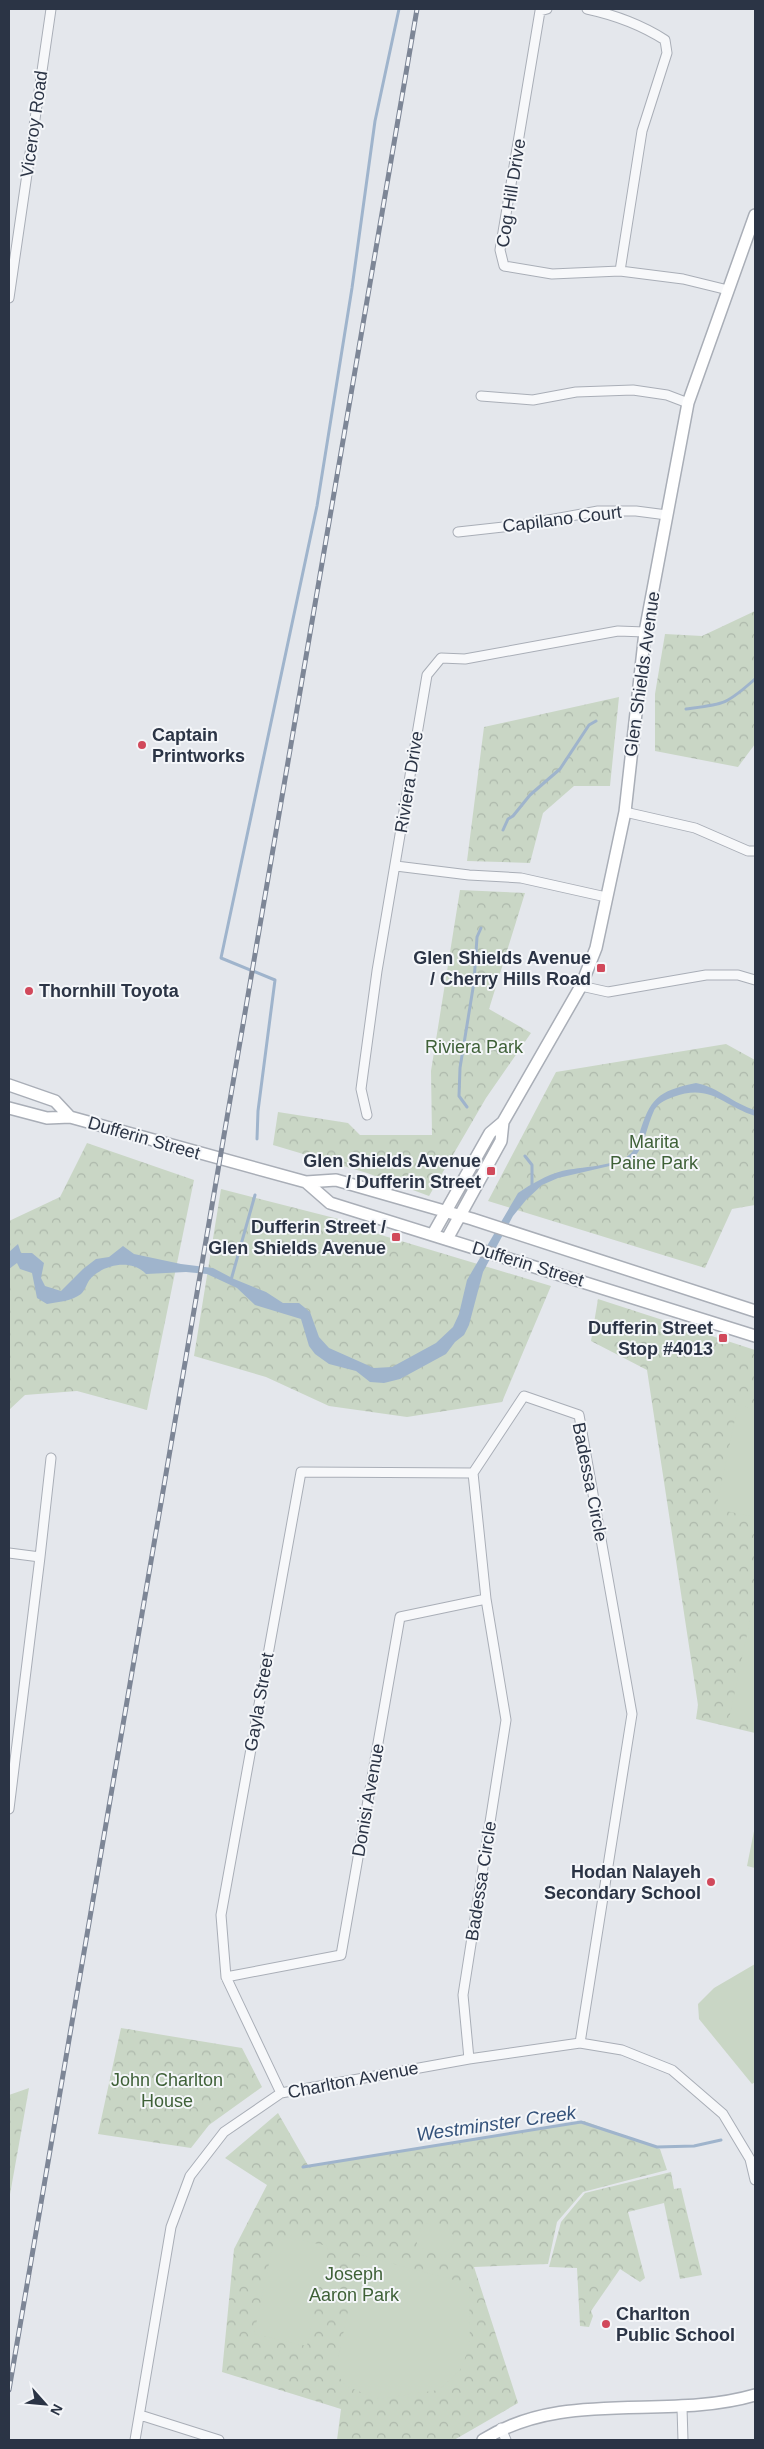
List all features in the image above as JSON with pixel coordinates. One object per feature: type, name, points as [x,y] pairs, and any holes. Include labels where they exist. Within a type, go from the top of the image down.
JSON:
[{"type":"street","name":"Viceroy Road","points":[[9,298],[51,9]]},
{"type":"street","name":"Cog Hill Drive","points":[[547,9],[540,11],[500,250],[504,266],[552,274],[620,271],[683,279],[728,290]]},
{"type":"street","points":[[587,9],[617,16],[649,30],[665,40],[667,52],[642,131],[620,271]]},
{"type":"street","name":"Glen Shields Avenue","points":[[433,1234],[490,1133],[503,1122],[580,986],[596,948],[625,812],[645,632],[688,402],[755,214]]},
{"type":"street","points":[[481,396],[534,400],[576,392],[633,390],[667,395],[688,402]]},
{"type":"street","name":"Capilano Court","points":[[458,532],[521,525],[598,511],[636,511],[667,515]]},
{"type":"street","name":"Riviera Drive","points":[[367,1116],[360,1089],[377,971],[427,675],[440,658],[465,659],[618,631],[645,632]]},
{"type":"street","points":[[625,812],[695,828],[748,851],[755,851]]},
{"type":"street","points":[[396,866],[469,875],[521,878],[606,896]]},
{"type":"street","points":[[580,986],[608,992],[706,975],[738,975],[755,980]]},
{"type":"street","name":"Dufferin Street","points":[[9,1085],[56,1101],[70,1117]]},
{"type":"street","name":"Dufferin Street","points":[[9,1108],[47,1118],[70,1117],[306,1182],[336,1180],[445,1211],[755,1310]]},
{"type":"street","name":"Glen Shields Avenue","points":[[447,1239],[501,1141],[503,1122]]},
{"type":"street","name":"Dufferin Street","points":[[306,1182],[330,1203],[755,1336]]},
{"type":"street","name":"Badessa Circle","points":[[469,2059],[463,1995],[506,1720],[486,1599],[473,1473],[524,1396],[579,1415],[632,1714],[580,2043]]},
{"type":"street","points":[[9,1809],[51,1458]]},
{"type":"street","name":"Gayla Street","points":[[280,2093],[226,1977],[221,1915],[300,1472],[473,1473]]},
{"type":"street","points":[[9,1553],[40,1557]]},
{"type":"street","name":"Donisi Avenue","points":[[226,1977],[342,1955],[400,1617],[486,1599]]},
{"type":"street","name":"Charlton Avenue","points":[[135,2440],[171,2227],[190,2176],[224,2132],[280,2093],[469,2059],[580,2043],[622,2050],[672,2070],[723,2114],[750,2159],[755,2180]]},
{"type":"street","points":[[483,2440],[502,2428],[565,2410],[682,2408],[728,2403],[755,2395]]},
{"type":"street","points":[[682,2408],[683,2440]]},
{"type":"street","points":[[140,2415],[219,2440]]},
{"type":"street","points":[[502,2428],[506,2440]]},
{"type":"green space","points":[[755,611],[755,744],[738,767],[655,751],[655,694],[665,634],[702,636]]},
{"type":"green space","points":[[619,697],[610,786],[574,786],[543,813],[530,863],[467,861],[484,727]]},
{"type":"green space","name":"Riviera Park","points":[[460,890],[525,893],[489,1009],[531,1033],[486,1098],[429,1196],[367,1173],[273,1145],[278,1112],[348,1123],[360,1135],[432,1135],[431,1071]]},
{"type":"green space","name":"Marita Paine Park","points":[[726,1044],[755,1060],[755,1205],[732,1209],[705,1268],[488,1201],[556,1072]]},
{"type":"green space","points":[[87,1143],[194,1180],[147,1410],[77,1391],[25,1395],[9,1410],[9,1221],[60,1197]]},
{"type":"green space","points":[[221,1189],[358,1224],[381,1235],[551,1286],[502,1402],[407,1417],[329,1406],[266,1377],[194,1356]]},
{"type":"green space","points":[[598,1299],[755,1350],[755,1733],[696,1719],[698,1705],[647,1370],[591,1341]]},
{"type":"green space","points":[[738,1405],[755,1409],[755,1517],[716,1509]]},
{"type":"green space","points":[[752,1611],[755,1612],[755,1724],[729,1719]]},
{"type":"green space","points":[[755,1826],[755,1868],[747,1866]]},
{"type":"green space","points":[[755,1964],[755,2082],[752,2084],[699,2019],[698,2004],[714,1988]]},
{"type":"green space","name":"John Charlton House","points":[[121,2028],[242,2048],[262,2087],[209,2125],[191,2148],[98,2134]]},
{"type":"green space","points":[[29,2088],[9,2200],[9,2095]]},
{"type":"green space","name":"Joseph Aaron Park","points":[[278,2113],[309,2167],[584,2121],[660,2149],[667,2170],[583,2192],[557,2222],[548,2264],[474,2267],[518,2403],[454,2440],[337,2440],[341,2409],[222,2372],[234,2249],[267,2185],[225,2158]]},
{"type":"green space","points":[[671,2172],[674,2189],[681,2188],[702,2275],[680,2279],[664,2203],[628,2212],[645,2278],[640,2282],[620,2269],[591,2311],[593,2316],[589,2327],[580,2326],[577,2268],[549,2267],[561,2222],[585,2193]]},
{"type":"green space","points":[[430,2221],[448,2226],[454,2237],[453,2245],[446,2252],[424,2249],[417,2244],[417,2231]]},
{"type":"green space","points":[[275,2235],[328,2246],[307,2346],[254,2334]]},
{"type":"green space","points":[[360,2255],[469,2284],[470,2346],[460,2370],[439,2390],[377,2399],[346,2386],[335,2372]]},
{"type":"water","points":[[696,1083],[712,1088],[755,1110],[755,1116],[707,1094],[686,1093],[673,1097],[661,1103],[654,1110],[642,1145],[631,1161],[558,1178],[542,1185],[513,1216],[483,1272],[469,1325],[464,1335],[455,1342],[446,1354],[400,1379],[384,1383],[370,1382],[356,1371],[329,1364],[315,1354],[309,1346],[301,1319],[255,1305],[237,1288],[207,1274],[186,1272],[146,1274],[133,1266],[118,1265],[97,1273],[82,1293],[77,1296],[65,1301],[47,1304],[37,1298],[32,1273],[20,1269],[17,1263],[9,1269],[9,1252],[18,1244],[21,1253],[32,1253],[44,1263],[41,1278],[45,1286],[61,1291],[96,1259],[109,1257],[123,1246],[134,1254],[181,1264],[213,1268],[266,1292],[283,1303],[299,1303],[310,1312],[319,1337],[329,1348],[374,1368],[392,1367],[436,1343],[453,1327],[459,1314],[467,1280],[518,1193],[539,1180],[556,1173],[607,1164],[623,1159],[634,1149],[647,1113],[657,1098],[672,1089]]},
{"type":"waterway","points":[[257,1139],[258,1111],[275,980],[221,958],[317,506],[352,288],[375,121],[399,9]]},
{"type":"waterway","points":[[686,709],[724,702],[755,679]]},
{"type":"waterway","points":[[503,830],[508,819],[513,816],[530,795],[560,769],[589,725],[596,721]]},
{"type":"waterway","points":[[467,1107],[459,1096],[460,1068],[474,982],[477,937],[481,928]]},
{"type":"waterway","points":[[525,1156],[532,1165],[532,1188]]},
{"type":"waterway","points":[[231,1280],[255,1195]]},
{"type":"waterway","name":"Westminster Creek","points":[[303,2167],[581,2122],[657,2147],[694,2146],[721,2140]]},
{"type":"railway","points":[[9,2390],[417,9]]},
{"type":"place","name":"Captain Printworks","points":[[142,745]]},
{"type":"place","name":"Glen Shields Avenue / Cherry Hills Road","points":[[601,968]]},
{"type":"place","name":"Thornhill Toyota","points":[[29,991]]},
{"type":"place","name":"Glen Shields Avenue / Dufferin Street","points":[[491,1171]]},
{"type":"place","name":"Dufferin Street / Glen Shields Avenue","points":[[396,1237]]},
{"type":"place","name":"Dufferin Street Stop #4013","points":[[723,1338]]},
{"type":"place","name":"Hodan Nalayeh Secondary School","points":[[711,1882]]},
{"type":"place","name":"Charlton Public School","points":[[606,2324]]}]
